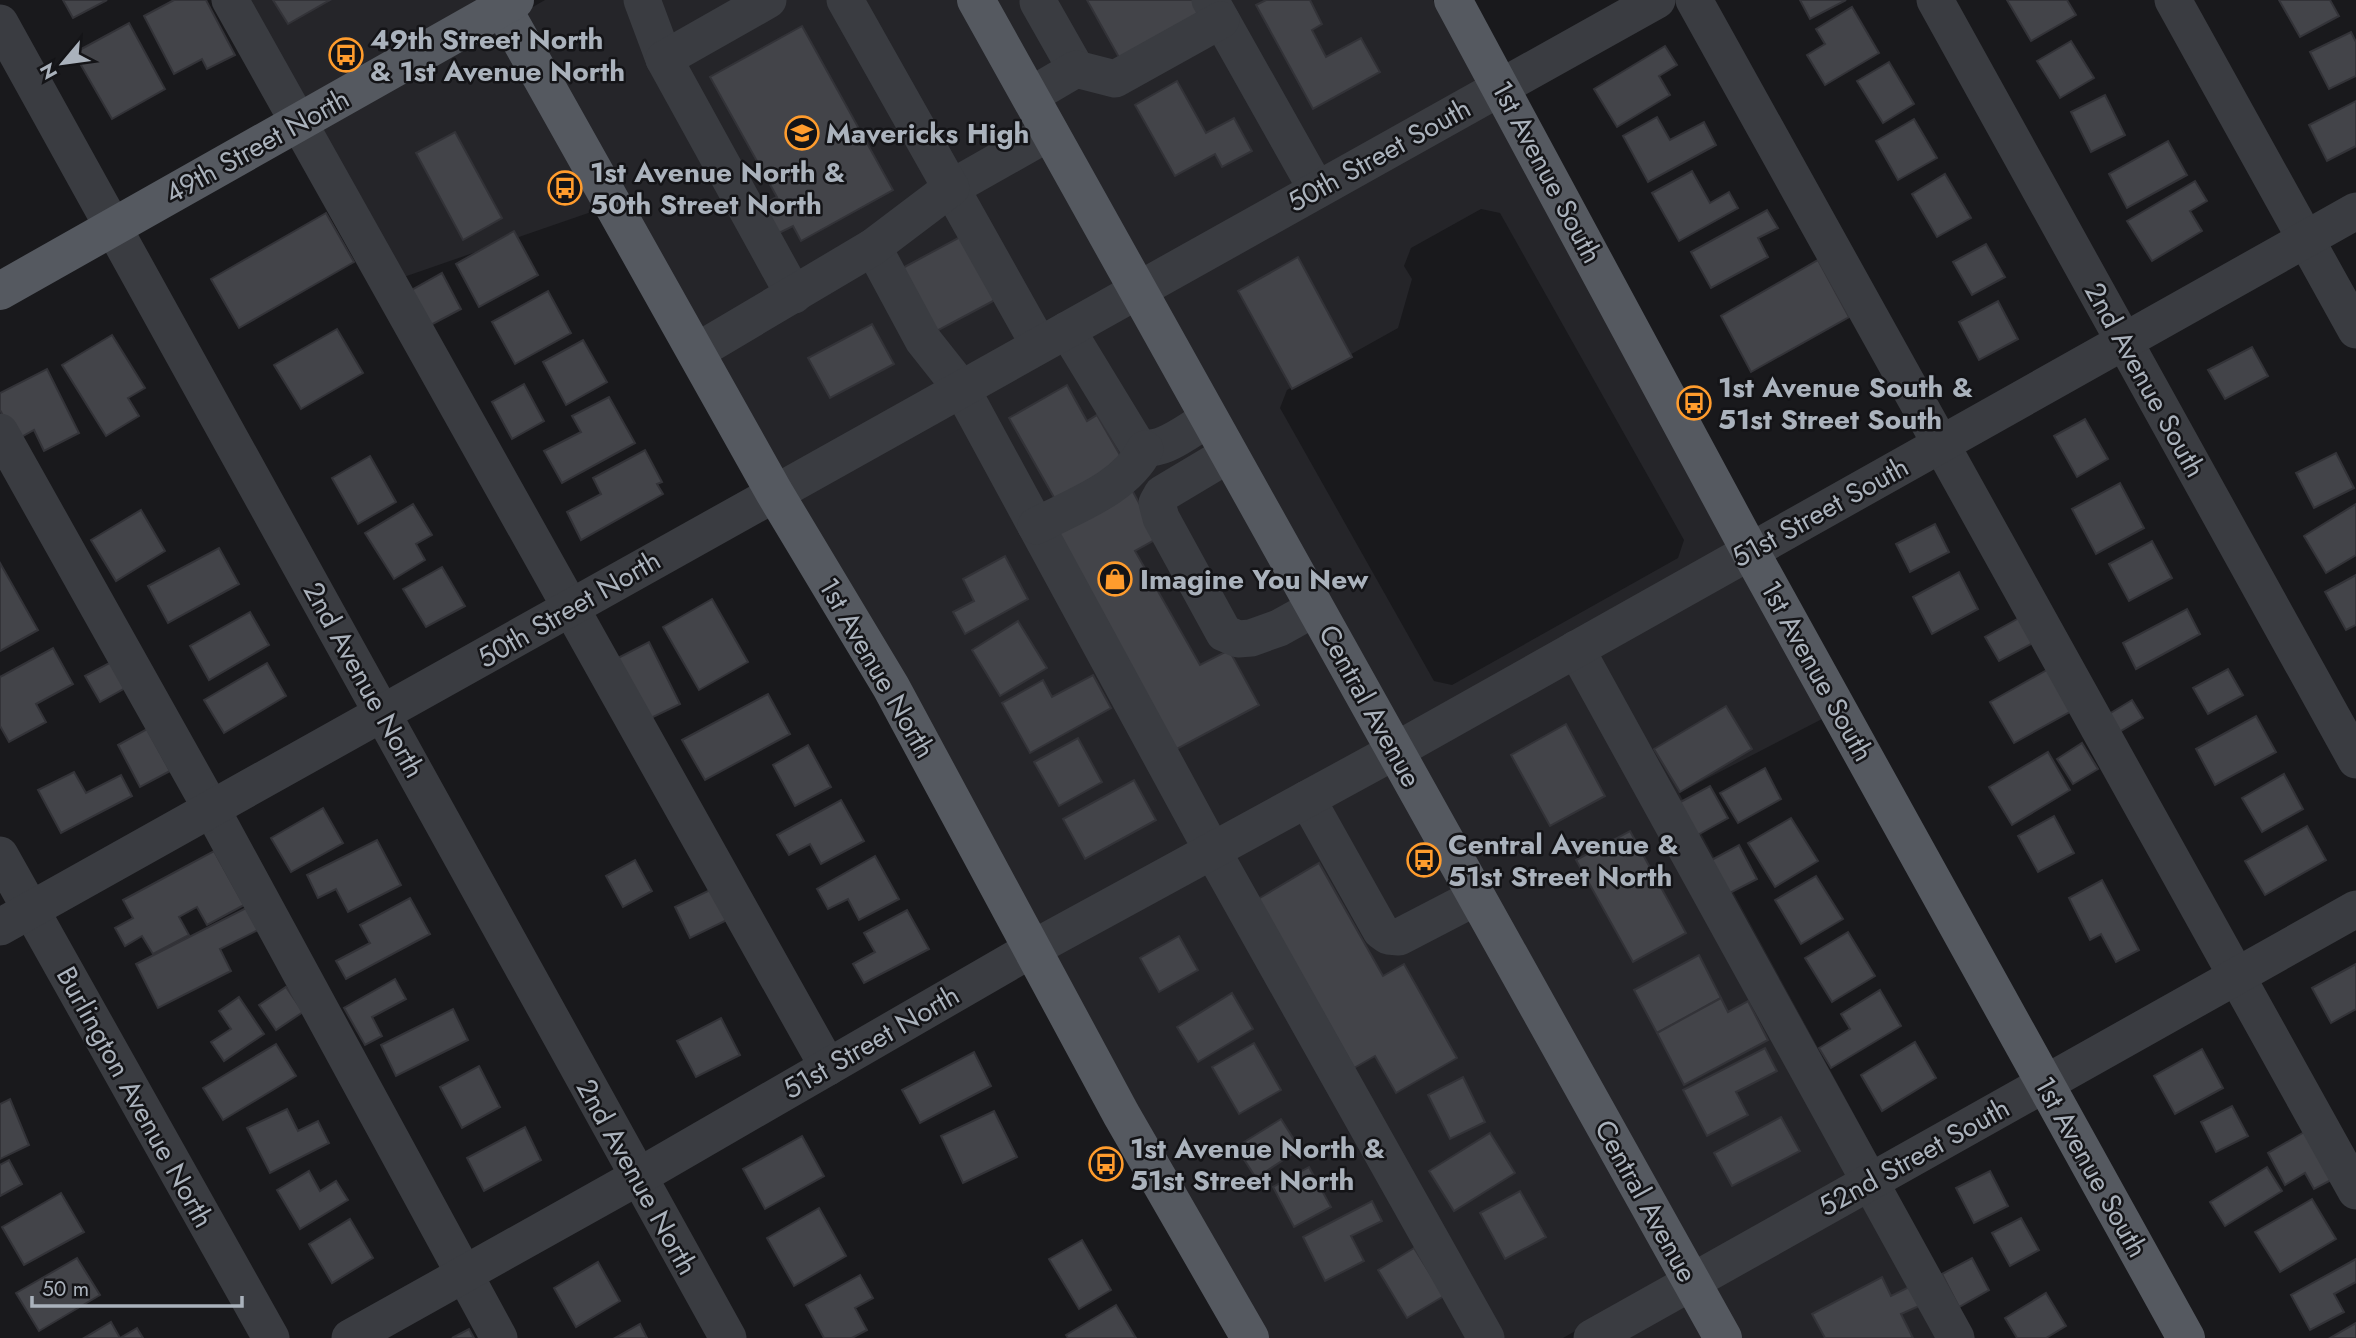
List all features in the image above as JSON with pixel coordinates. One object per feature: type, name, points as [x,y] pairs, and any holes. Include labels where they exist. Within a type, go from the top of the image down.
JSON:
[{"type":"main road","name":"1st Avenue South","points":[[1453,0],[1750,551],[2186,1338]]},
{"type":"main road","name":"49th Street North","points":[[0,291],[505,2]]},
{"type":"main road","name":"1st Avenue North","points":[[505,2],[774,492],[891,687],[1121,1114],[1250,1338]]},
{"type":"main road","name":"Central Avenue","points":[[984,14],[1723,1338]]},
{"type":"street","points":[[230,0],[828,1067]]},
{"type":"street","points":[[642,0],[664,59],[794,295]]},
{"type":"street","points":[[664,59],[768,0]]},
{"type":"street","points":[[845,0],[951,188],[1053,337],[1137,445],[1145,449],[1156,448],[1209,418]]},
{"type":"street","name":"50th Street South","points":[[1138,290],[1657,0]]},
{"type":"street","points":[[1694,0],[2356,1191]]},
{"type":"street","name":"2nd Avenue South","points":[[1935,0],[2356,760]]},
{"type":"street","points":[[2174,0],[2356,330]]},
{"type":"street","points":[[984,14],[1040,1],[1076,69]]},
{"type":"street","points":[[1030,96],[1076,69],[1115,79],[1216,10],[1317,190]]},
{"type":"street","name":"2nd Avenue North","points":[[0,23],[384,715],[636,1178],[728,1338]]},
{"type":"street","points":[[696,352],[873,247],[951,188],[1050,132]]},
{"type":"street","name":"51st Street South","points":[[1395,751],[2356,211]]},
{"type":"street","points":[[873,247],[923,340],[961,388],[1212,850],[1486,1338]]},
{"type":"street","name":"50th Street North","points":[[15,918],[384,715],[774,492],[1138,290]]},
{"type":"street","points":[[0,432],[212,810],[499,1338]]},
{"type":"street","points":[[1036,526],[1118,481],[1138,463],[1145,449]]},
{"type":"street","points":[[1229,454],[1162,494],[1157,503],[1161,518],[1206,605],[1224,633],[1238,639],[1279,628],[1315,608]]},
{"type":"street","points":[[1576,649],[1868,1183],[1956,1338]]},
{"type":"street","name":"51st Street North","points":[[350,1338],[636,1178],[1032,949],[1395,751]]},
{"type":"street","points":[[1307,799],[1381,931],[1388,936],[1399,937],[1476,897]]},
{"type":"street","name":"Burlington Avenue North","points":[[0,855],[15,918],[271,1338]]},
{"type":"street","name":"52nd Street South","points":[[1592,1338],[2356,909]]},
{"type":"shaded area","points":[[211,0],[480,0],[278,117]]},
{"type":"shaded area","points":[[545,0],[957,0],[1117,286],[781,471],[524,12]]},
{"type":"shaded area","points":[[994,0],[1433,0],[1479,83],[1145,270]]},
{"type":"shaded area","points":[[495,28],[597,210],[375,287],[292,143]]},
{"type":"shaded area","points":[[1493,108],[1729,546],[1402,730],[1159,295]],"holes":[[[1481,209],[1500,213],[1684,540],[1678,558],[1452,685],[1434,681],[1280,408],[1287,390],[1398,328],[1412,279],[1404,266],[1411,248]]]},
{"type":"shaded area","points":[[1131,311],[1373,746],[1039,928],[796,496]]},
{"type":"shaded area","points":[[1743,572],[1824,718],[1679,793],[1879,1160],[1698,1261],[1416,755]]},
{"type":"shaded area","points":[[1387,771],[1670,1277],[1563,1338],[1267,1338],[1053,954]]},
{"type":"shaded area","points":[[1893,1186],[1975,1338],[1741,1338],[1713,1286]]},
{"type":"shaded area","points":[[1684,1303],[1704,1338],[1622,1338]]},
{"type":"building","points":[[63,0],[107,0],[73,18]]},
{"type":"building","points":[[174,0],[206,0],[235,55],[207,69],[202,59],[174,74],[144,16]]},
{"type":"building","points":[[273,0],[330,0],[288,24]]},
{"type":"building","points":[[1087,0],[1195,0],[1204,16],[1121,61]]},
{"type":"building","points":[[1266,0],[1310,0],[1322,24],[1312,30],[1326,57],[1361,38],[1380,72],[1313,109],[1256,5]]},
{"type":"building","points":[[1800,0],[1846,0],[1810,19]]},
{"type":"building","points":[[2007,0],[2067,0],[2076,15],[2031,41]]},
{"type":"building","points":[[2279,0],[2330,0],[2339,16],[2300,37]]},
{"type":"building","points":[[1852,7],[1879,53],[1825,85],[1807,55],[1825,44],[1816,29]]},
{"type":"building","points":[[129,23],[165,89],[112,119],[74,53]]},
{"type":"building","name":"Mavericks High","points":[[802,26],[893,190],[801,241],[793,226],[773,236],[757,207],[777,197],[710,77]]},
{"type":"building","points":[[2351,32],[2356,42],[2356,76],[2329,89],[2310,52]]},
{"type":"building","points":[[2071,41],[2094,78],[2060,98],[2037,61]]},
{"type":"building","points":[[1665,46],[1677,65],[1659,76],[1670,95],[1617,127],[1594,89]]},
{"type":"building","points":[[1889,62],[1914,104],[1883,123],[1857,81]]},
{"type":"building","points":[[1177,81],[1206,133],[1234,118],[1252,151],[1222,167],[1215,154],[1175,176],[1135,105]]},
{"type":"building","points":[[2105,95],[2125,135],[2091,152],[2071,112]]},
{"type":"building","points":[[2356,101],[2356,146],[2327,161],[2309,125]]},
{"type":"building","points":[[1657,117],[1670,140],[1704,122],[1716,145],[1648,182],[1623,136]]},
{"type":"building","points":[[1914,119],[1937,158],[1898,180],[1876,141]]},
{"type":"building","points":[[455,132],[502,218],[463,240],[416,153]]},
{"type":"building","points":[[2168,141],[2187,175],[2127,208],[2109,174]]},
{"type":"building","points":[[1692,171],[1710,203],[1729,192],[1738,208],[1679,241],[1652,193]]},
{"type":"building","points":[[1945,174],[1971,218],[1937,237],[1912,194]]},
{"type":"building","points":[[2195,181],[2207,201],[2190,211],[2202,231],[2152,261],[2127,221]]},
{"type":"building","points":[[1767,210],[1778,228],[1758,238],[1768,257],[1711,288],[1691,252]]},
{"type":"building","points":[[326,213],[354,262],[239,328],[211,279]]},
{"type":"building","points":[[514,231],[538,275],[479,307],[456,264]]},
{"type":"building","points":[[960,237],[995,300],[933,333],[899,270]]},
{"type":"building","points":[[1986,244],[2005,277],[1972,295],[1953,262]]},
{"type":"building","points":[[1298,257],[1352,357],[1292,389],[1238,291]]},
{"type":"building","points":[[1818,260],[1849,317],[1751,372],[1721,316]]},
{"type":"building","points":[[442,273],[461,309],[429,326],[410,291]]},
{"type":"building","points":[[548,291],[571,333],[515,364],[492,322]]},
{"type":"building","points":[[1998,301],[2018,339],[1979,360],[1959,322]]},
{"type":"building","points":[[872,324],[894,364],[830,398],[808,358]]},
{"type":"building","points":[[337,329],[363,373],[301,409],[274,365]]},
{"type":"building","points":[[112,335],[145,388],[128,398],[139,416],[106,436],[62,365]]},
{"type":"building","points":[[583,340],[607,382],[566,405],[543,362]]},
{"type":"building","points":[[2252,347],[2268,376],[2225,399],[2208,370]]},
{"type":"building","points":[[47,369],[79,433],[44,451],[34,430],[16,440],[0,410],[0,393]]},
{"type":"building","points":[[524,384],[544,421],[512,439],[492,402]]},
{"type":"building","points":[[1067,385],[1087,421],[1097,415],[1128,469],[1060,508],[1009,418]]},
{"type":"building","points":[[609,397],[635,443],[562,483],[544,451],[581,432],[572,416]]},
{"type":"building","points":[[2085,419],[2108,459],[2077,477],[2054,436]]},
{"type":"building","points":[[645,450],[662,482],[657,484],[663,494],[581,540],[567,512],[601,494],[593,478]]},
{"type":"building","points":[[2336,453],[2354,488],[2314,508],[2296,473]]},
{"type":"building","points":[[370,456],[396,502],[358,524],[332,478]]},
{"type":"building","points":[[2120,483],[2144,528],[2096,554],[2072,509]]},
{"type":"building","points":[[1132,490],[1158,538],[1135,551],[1200,665],[1229,650],[1259,705],[1173,751],[1055,531]]},
{"type":"building","points":[[413,504],[432,535],[416,544],[425,560],[394,579],[365,533]]},
{"type":"building","points":[[2356,504],[2356,555],[2326,573],[2304,536]]},
{"type":"building","points":[[141,510],[165,551],[116,581],[91,540]]},
{"type":"building","points":[[1935,524],[1949,552],[1910,572],[1896,544]]},
{"type":"building","points":[[2152,541],[2172,578],[2129,601],[2109,564]]},
{"type":"building","points":[[219,548],[239,584],[168,623],[148,586]]},
{"type":"building","points":[[1005,556],[1028,599],[965,634],[953,612],[974,601],[963,579]]},
{"type":"building","points":[[0,563],[38,630],[0,651]]},
{"type":"building","points":[[442,567],[465,606],[426,627],[403,589]]},
{"type":"building","points":[[1959,572],[1978,609],[1932,634],[1913,597]]},
{"type":"building","points":[[2356,575],[2356,625],[2346,630],[2325,592]]},
{"type":"building","points":[[712,599],[748,662],[699,690],[663,627]]},
{"type":"building","points":[[2187,609],[2200,634],[2136,669],[2123,643]]},
{"type":"building","points":[[250,612],[269,645],[209,680],[190,646]]},
{"type":"building","points":[[2019,618],[2033,643],[1999,661],[1985,637]]},
{"type":"building","points":[[1018,621],[1047,668],[1000,696],[972,650]]},
{"type":"building","points":[[649,642],[680,704],[649,719],[618,658]]},
{"type":"building","points":[[53,648],[73,684],[36,704],[46,722],[9,742],[0,726],[0,677]]},
{"type":"building","points":[[113,661],[127,687],[100,702],[85,676]]},
{"type":"building","points":[[267,663],[286,696],[224,733],[204,700]]},
{"type":"building","points":[[2052,667],[2075,709],[2014,743],[1990,702]]},
{"type":"building","points":[[2228,669],[2243,695],[2208,714],[2193,688]]},
{"type":"building","points":[[1093,675],[1111,708],[1030,753],[1002,703],[1043,680],[1052,697]]},
{"type":"building","points":[[768,694],[790,734],[705,780],[682,740]]},
{"type":"building","points":[[2132,700],[2143,718],[2119,732],[2109,714]]},
{"type":"building","points":[[1726,706],[1752,749],[1680,792],[1654,749]]},
{"type":"building","points":[[2256,716],[2276,752],[2215,785],[2196,749]]},
{"type":"building","points":[[1566,724],[1605,796],[1550,826],[1511,755]]},
{"type":"building","points":[[147,729],[170,771],[140,787],[118,745]]},
{"type":"building","points":[[1078,738],[1102,782],[1059,806],[1034,762]]},
{"type":"building","points":[[2082,743],[2098,769],[2073,784],[2057,759]]},
{"type":"building","points":[[808,745],[831,787],[795,806],[773,765]]},
{"type":"building","points":[[2048,752],[2070,790],[2012,825],[1989,787]]},
{"type":"building","points":[[1765,768],[1781,799],[1738,823],[1720,793]]},
{"type":"building","points":[[74,772],[86,793],[121,775],[132,796],[61,833],[38,790]]},
{"type":"building","points":[[2284,774],[2303,809],[2262,832],[2242,798]]},
{"type":"building","points":[[1134,780],[1156,820],[1085,859],[1063,819]]},
{"type":"building","points":[[1710,786],[1728,818],[1694,837],[1675,805]]},
{"type":"building","points":[[841,800],[864,841],[821,864],[810,844],[789,855],[777,835]]},
{"type":"building","points":[[323,808],[343,843],[291,872],[271,838]]},
{"type":"building","points":[[2054,816],[2074,853],[2038,872],[2018,836]]},
{"type":"building","points":[[1791,818],[1818,861],[1775,887],[1748,843]]},
{"type":"building","points":[[2307,826],[2326,860],[2265,895],[2245,861]]},
{"type":"building","points":[[1630,831],[1686,933],[1633,962],[1576,860]]},
{"type":"building","points":[[377,840],[401,885],[348,912],[336,889],[318,898],[307,875]]},
{"type":"building","points":[[1739,845],[1757,879],[1724,896],[1706,863]]},
{"type":"building","points":[[214,851],[244,905],[207,925],[197,907],[179,917],[189,935],[153,954],[142,936],[125,946],[115,928],[133,918],[123,900]]},
{"type":"building","points":[[875,856],[899,899],[859,920],[848,899],[828,909],[817,889]]},
{"type":"building","points":[[635,860],[652,891],[623,907],[606,876]]},
{"type":"building","points":[[1319,863],[1383,976],[1404,964],[1457,1058],[1396,1093],[1375,1056],[1354,1068],[1258,899]]},
{"type":"building","points":[[1816,876],[1843,919],[1801,944],[1775,900]]},
{"type":"building","points":[[2102,880],[2139,950],[2116,962],[2101,934],[2090,940],[2069,898]]},
{"type":"building","points":[[714,888],[729,919],[690,938],[675,907]]},
{"type":"building","points":[[410,898],[430,934],[346,979],[336,961],[370,943],[360,925]]},
{"type":"building","points":[[246,908],[258,930],[220,949],[231,971],[158,1008],[136,964]]},
{"type":"building","points":[[907,910],[929,949],[864,983],[853,964],[875,952],[864,933]]},
{"type":"building","points":[[1848,932],[1875,976],[1832,1002],[1805,958]]},
{"type":"building","points":[[1179,936],[1198,970],[1159,992],[1140,958]]},
{"type":"building","points":[[1699,955],[1721,998],[1657,1033],[1634,990]]},
{"type":"building","points":[[2356,964],[2356,1009],[2331,1023],[2312,988]]},
{"type":"building","points":[[395,979],[406,999],[372,1017],[382,1036],[365,1045],[344,1008]]},
{"type":"building","points":[[286,987],[303,1012],[276,1030],[259,1005]]},
{"type":"building","points":[[1880,990],[1901,1026],[1831,1068],[1819,1048],[1850,1029],[1841,1014]]},
{"type":"building","points":[[1232,993],[1253,1029],[1198,1062],[1177,1027]]},
{"type":"building","points":[[239,997],[264,1034],[224,1061],[211,1042],[231,1029],[219,1011]]},
{"type":"building","points":[[1721,998],[1728,1012],[1748,1001],[1768,1040],[1684,1085],[1657,1033]]},
{"type":"building","points":[[453,1009],[468,1040],[396,1076],[381,1045]]},
{"type":"building","points":[[721,1018],[740,1055],[696,1077],[677,1041]]},
{"type":"building","points":[[1915,1042],[1936,1078],[1882,1111],[1861,1075]]},
{"type":"building","points":[[1254,1043],[1281,1090],[1239,1114],[1212,1067]]},
{"type":"building","points":[[276,1044],[296,1076],[223,1120],[203,1088]]},
{"type":"building","points":[[1765,1048],[1777,1071],[1736,1092],[1748,1115],[1707,1136],[1683,1090]]},
{"type":"building","points":[[2202,1049],[2223,1088],[2175,1114],[2154,1076]]},
{"type":"building","points":[[974,1052],[991,1086],[920,1123],[902,1090]]},
{"type":"building","points":[[479,1066],[500,1107],[462,1128],[440,1087]]},
{"type":"building","points":[[1463,1077],[1485,1122],[1450,1139],[1428,1095]]},
{"type":"building","points":[[10,1099],[29,1145],[0,1159],[0,1104]]},
{"type":"building","points":[[2232,1106],[2248,1136],[2216,1152],[2201,1122]]},
{"type":"building","points":[[287,1109],[298,1131],[318,1121],[329,1143],[270,1173],[247,1128]]},
{"type":"building","points":[[994,1111],[1017,1157],[963,1183],[941,1136]]},
{"type":"building","points":[[1781,1117],[1800,1151],[1732,1186],[1714,1153]]},
{"type":"building","points":[[1281,1119],[1300,1149],[1256,1178],[1236,1147]]},
{"type":"building","points":[[525,1127],[541,1160],[484,1191],[467,1158]]},
{"type":"building","points":[[2306,1131],[2333,1179],[2314,1189],[2305,1173],[2285,1185],[2268,1153]]},
{"type":"building","points":[[1490,1133],[1515,1173],[1454,1211],[1429,1171]]},
{"type":"building","points":[[802,1136],[824,1176],[765,1209],[743,1169]]},
{"type":"building","points":[[9,1160],[22,1184],[0,1196],[0,1165]]},
{"type":"building","points":[[1309,1167],[1331,1207],[1294,1227],[1273,1187]]},
{"type":"building","points":[[2267,1167],[2282,1191],[2225,1226],[2210,1202]]},
{"type":"building","points":[[309,1171],[320,1191],[336,1181],[348,1200],[300,1229],[277,1190]]},
{"type":"building","points":[[1990,1171],[2008,1206],[1974,1223],[1956,1188]]},
{"type":"building","points":[[1520,1191],[1546,1237],[1505,1259],[1480,1213]]},
{"type":"building","points":[[61,1193],[84,1232],[24,1265],[2,1227]]},
{"type":"building","points":[[2312,1199],[2336,1239],[2280,1272],[2255,1232]]},
{"type":"building","points":[[1372,1201],[1382,1221],[1351,1236],[1364,1261],[1325,1281],[1303,1237]]},
{"type":"building","points":[[819,1208],[846,1256],[794,1286],[767,1238]]},
{"type":"building","points":[[2021,1218],[2039,1250],[2010,1266],[1992,1233]]},
{"type":"building","points":[[350,1219],[373,1258],[332,1283],[309,1244]]},
{"type":"building","points":[[1082,1240],[1111,1290],[1079,1309],[1049,1259]]},
{"type":"building","points":[[1414,1248],[1444,1296],[1407,1318],[1378,1270]]},
{"type":"building","points":[[77,1258],[100,1295],[39,1331],[16,1293]]},
{"type":"building","points":[[1972,1258],[1989,1290],[1959,1307],[1942,1274]]},
{"type":"building","points":[[2356,1259],[2356,1282],[2334,1294],[2344,1312],[2310,1330],[2291,1295]]},
{"type":"building","points":[[598,1262],[620,1301],[576,1327],[554,1288]]},
{"type":"building","points":[[860,1275],[873,1298],[855,1308],[867,1330],[852,1338],[824,1338],[806,1305]]},
{"type":"building","points":[[1882,1277],[1891,1296],[1909,1287],[1919,1306],[1901,1314],[1913,1338],[1825,1338],[1812,1314]]},
{"type":"building","points":[[2046,1293],[2066,1326],[2046,1338],[2017,1338],[2005,1318]]},
{"type":"building","points":[[1116,1305],[1136,1338],[1068,1338],[1066,1335]]},
{"type":"building","points":[[111,1322],[120,1338],[84,1338]]},
{"type":"building","points":[[2356,1323],[2356,1338],[2330,1338]]},
{"type":"building","points":[[640,1324],[647,1338],[615,1338]]},
{"type":"building","points":[[137,1328],[143,1338],[120,1338]]},
{"type":"building","points":[[469,1329],[474,1338],[452,1338]]},
{"type":"place","name":"49th Street North & 1st Avenue North","points":[[346,55]]},
{"type":"place","name":"Mavericks High","points":[[802,133]]},
{"type":"place","name":"1st Avenue North & 50th Street North","points":[[565,188]]},
{"type":"place","name":"1st Avenue South & 51st Street South","points":[[1694,403]]},
{"type":"place","name":"Imagine You New","points":[[1115,579]]},
{"type":"place","name":"Central Avenue & 51st Street North","points":[[1424,860]]},
{"type":"place","name":"1st Avenue North & 51st Street North","points":[[1106,1164]]}]
